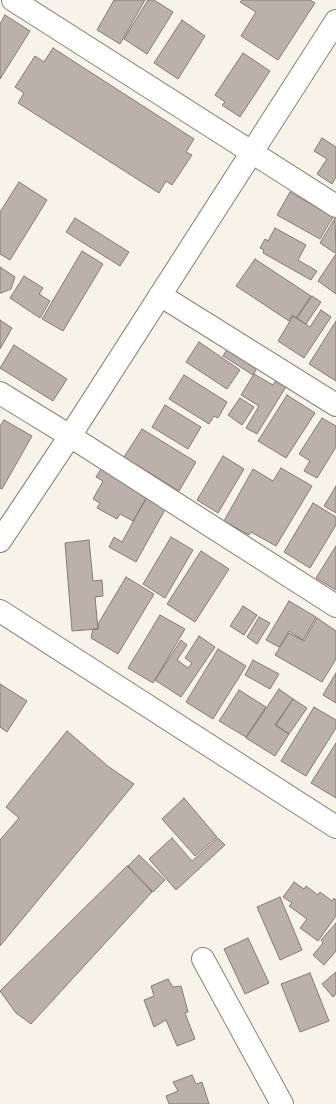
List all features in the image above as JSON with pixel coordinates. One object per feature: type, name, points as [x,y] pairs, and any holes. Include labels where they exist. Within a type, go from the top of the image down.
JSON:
[{"type":"street","points":[[13,0],[336,206]]},
{"type":"street","points":[[0,541],[70,436],[336,21]]},
{"type":"street","points":[[160,295],[336,405]]},
{"type":"street","points":[[0,393],[336,606]]},
{"type":"street","points":[[0,611],[336,827]]},
{"type":"street","points":[[203,958],[282,1104]]},
{"type":"building","points":[[114,0],[145,0],[120,44],[97,30]]},
{"type":"building","points":[[148,0],[154,0],[173,12],[147,54],[124,39]]},
{"type":"building","points":[[242,0],[310,0],[315,3],[278,60],[241,36],[256,12],[240,2]]},
{"type":"building","points":[[5,15],[30,31],[0,79],[0,24]]},
{"type":"building","points":[[182,20],[205,36],[178,79],[154,63]]},
{"type":"building","points":[[53,48],[194,139],[186,152],[192,155],[172,185],[166,181],[159,193],[18,103],[24,93],[15,87],[35,56],[44,62]]},
{"type":"building","points":[[243,53],[270,71],[240,117],[222,105],[225,102],[215,95]]},
{"type":"building","points":[[322,138],[336,147],[336,177],[332,184],[317,174],[327,159],[314,151]]},
{"type":"building","points":[[19,182],[47,200],[10,260],[0,254],[0,212]]},
{"type":"building","points":[[290,192],[333,217],[320,239],[277,215]]},
{"type":"building","points":[[75,218],[129,252],[120,266],[66,232]]},
{"type":"building","points":[[335,218],[336,252],[335,253],[320,243]]},
{"type":"building","points":[[275,228],[306,245],[298,260],[317,271],[311,280],[263,253],[264,250],[260,248],[265,239],[268,241]]},
{"type":"building","points":[[82,251],[103,264],[63,331],[42,319]]},
{"type":"building","points":[[336,254],[336,294],[318,281]]},
{"type":"building","points":[[255,259],[311,296],[296,318],[292,315],[289,321],[236,286]]},
{"type":"building","points":[[0,267],[15,277],[11,289],[1,293],[0,293]]},
{"type":"building","points":[[24,276],[43,288],[39,294],[50,301],[40,318],[10,298]]},
{"type":"building","points":[[312,296],[321,302],[306,324],[297,318]]},
{"type":"building","points":[[321,310],[331,317],[304,358],[278,341],[293,316],[310,327]]},
{"type":"building","points":[[0,320],[12,328],[0,349]]},
{"type":"building","points":[[336,321],[336,381],[309,364]]},
{"type":"building","points":[[199,342],[240,370],[227,389],[186,362]]},
{"type":"building","points":[[14,345],[67,379],[53,401],[0,368]]},
{"type":"building","points":[[227,349],[258,366],[253,375],[223,356]]},
{"type":"building","points":[[254,374],[273,385],[277,379],[287,385],[257,434],[246,428],[259,406],[241,395]]},
{"type":"building","points":[[184,375],[227,402],[218,418],[214,416],[209,424],[169,399]]},
{"type":"building","points":[[287,395],[315,413],[286,458],[258,441]]},
{"type":"building","points":[[240,398],[254,407],[242,425],[228,415]]},
{"type":"building","points":[[165,405],[201,427],[188,449],[152,427]]},
{"type":"building","points":[[322,418],[336,426],[336,447],[317,478],[304,471],[310,461],[299,454]]},
{"type":"building","points":[[4,420],[32,436],[2,489],[0,488],[0,426]]},
{"type":"building","points":[[142,429],[196,462],[179,491],[124,457]]},
{"type":"building","points":[[223,456],[244,469],[218,513],[197,500]]},
{"type":"building","points":[[281,468],[312,486],[276,546],[251,532],[249,535],[224,521],[253,469],[273,481]]},
{"type":"building","points":[[101,469],[148,495],[133,521],[120,514],[117,519],[97,508],[100,503],[93,499],[103,481],[96,477]]},
{"type":"building","points":[[336,486],[336,513],[324,506]]},
{"type":"building","points":[[148,495],[167,506],[136,562],[109,547],[114,537],[122,542]]},
{"type":"building","points":[[313,503],[336,517],[336,525],[310,568],[284,552]]},
{"type":"building","points":[[171,537],[193,550],[165,598],[143,584]]},
{"type":"building","points":[[89,540],[93,581],[102,580],[103,596],[95,597],[98,629],[72,631],[65,543]]},
{"type":"building","points":[[336,546],[336,590],[316,578]]},
{"type":"building","points":[[201,551],[229,569],[195,622],[167,604]]},
{"type":"building","points":[[126,577],[154,594],[118,654],[91,638],[93,629],[98,629],[98,624]]},
{"type":"building","points":[[289,601],[316,617],[303,640],[289,631],[279,647],[266,640]]},
{"type":"building","points":[[243,606],[257,615],[244,635],[230,626]]},
{"type":"building","points":[[160,615],[185,629],[153,683],[128,668]]},
{"type":"building","points":[[259,617],[270,623],[257,644],[247,637]]},
{"type":"building","points":[[317,618],[336,631],[336,659],[322,682],[275,655],[289,633],[304,641]]},
{"type":"building","points":[[199,636],[215,647],[181,697],[155,680],[181,640],[187,645],[177,660],[188,668],[192,663],[185,658]]},
{"type":"building","points":[[218,649],[246,666],[213,719],[186,702]]},
{"type":"building","points":[[253,660],[279,674],[270,689],[245,675]]},
{"type":"building","points":[[336,673],[336,703],[323,695]]},
{"type":"building","points":[[0,684],[27,701],[7,732],[0,727]]},
{"type":"building","points":[[279,689],[293,699],[275,725],[289,734],[275,756],[246,738]]},
{"type":"building","points":[[239,690],[266,707],[246,737],[219,721]]},
{"type":"building","points":[[293,699],[307,708],[289,734],[276,725]]},
{"type":"building","points":[[314,707],[336,720],[336,728],[306,776],[281,761]]},
{"type":"building","points":[[67,731],[109,767],[134,784],[0,946],[0,840],[19,818],[6,807]]},
{"type":"building","points":[[336,743],[336,798],[311,783]]},
{"type":"building","points":[[184,798],[217,837],[195,856],[162,819]]},
{"type":"building","points":[[172,838],[192,861],[218,838],[225,845],[176,890],[149,859]]},
{"type":"building","points":[[139,855],[165,880],[153,892],[128,866]]},
{"type":"building","points":[[127,866],[152,892],[31,1024],[16,1013],[0,991]]},
{"type":"building","points":[[294,882],[304,889],[306,886],[318,895],[320,892],[332,901],[334,898],[336,900],[336,916],[318,941],[300,928],[307,919],[289,906],[292,903],[283,897]]},
{"type":"building","points":[[280,897],[302,950],[280,960],[257,907]]},
{"type":"building","points":[[336,923],[336,951],[324,965],[313,955],[323,943],[321,940]]},
{"type":"building","points":[[248,938],[269,983],[245,994],[224,949]]},
{"type":"building","points":[[336,972],[336,994],[333,997],[322,984]]},
{"type":"building","points":[[310,973],[329,1021],[300,1032],[281,984]]},
{"type":"building","points":[[168,979],[173,987],[181,986],[188,1012],[185,1013],[195,1039],[177,1046],[166,1020],[154,1027],[144,1000],[154,996],[151,986]]},
{"type":"building","points":[[192,1075],[196,1084],[202,1082],[209,1104],[169,1104],[166,1096],[178,1091],[173,1082]]}]
